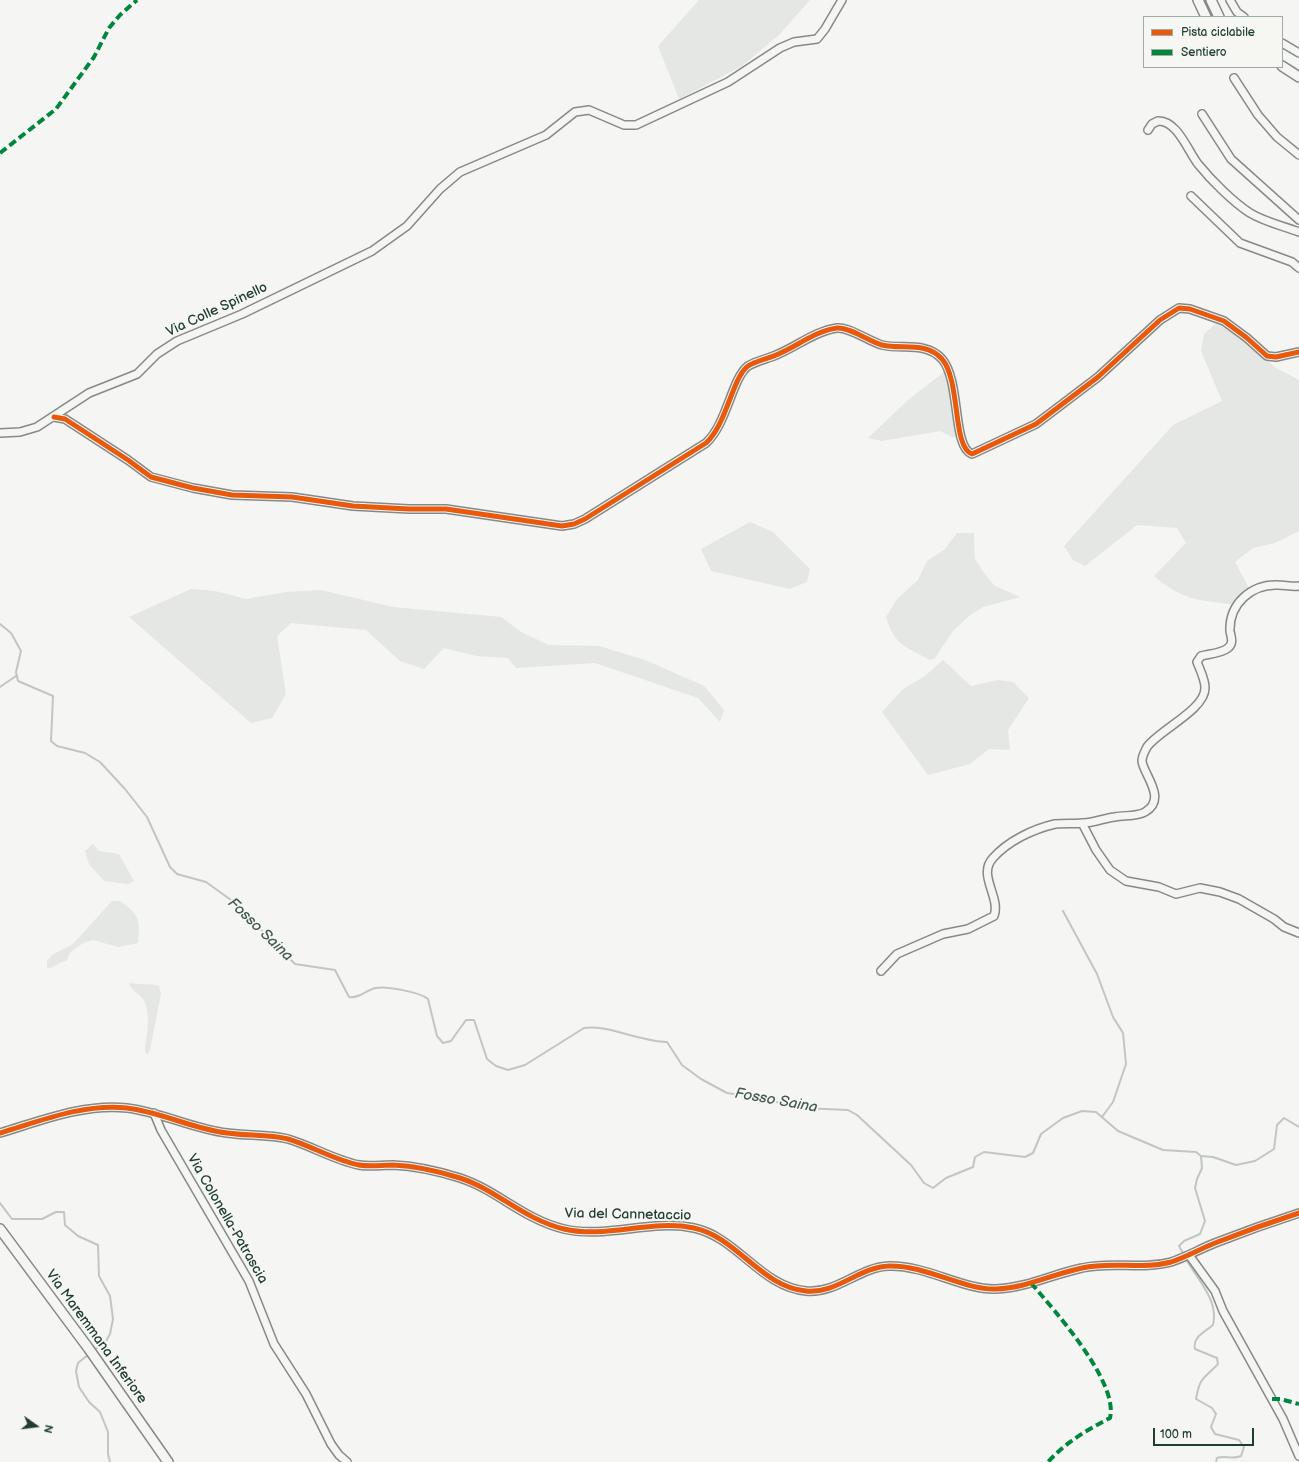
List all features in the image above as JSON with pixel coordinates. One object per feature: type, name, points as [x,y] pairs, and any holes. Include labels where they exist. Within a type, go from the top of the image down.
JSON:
[{"type":"main road","points":[[1198,0],[1206,16]]},
{"type":"main road","points":[[1211,0],[1219,16]]},
{"type":"main road","points":[[1283,67],[1299,76]]},
{"type":"main road","name":"Via Maremmana Inferiore","points":[[0,1229],[92,1354],[168,1462]]},
{"type":"street","name":"Via Colle Spinello","points":[[0,433],[30,430],[54,417],[76,401],[93,392],[138,374],[157,354],[177,341],[242,314],[358,258],[386,242],[407,226],[440,189],[463,170],[546,135],[573,113],[580,110],[592,111],[624,125],[636,124],[728,82],[780,48],[794,42],[817,39],[825,30],[842,0]]},
{"type":"street","points":[[1230,0],[1238,12],[1243,16]]},
{"type":"street","points":[[1283,44],[1299,53]]},
{"type":"street","points":[[1234,78],[1258,115],[1276,138],[1299,155]]},
{"type":"street","points":[[1202,114],[1230,159],[1299,220]]},
{"type":"street","points":[[1148,130],[1152,124],[1158,121],[1173,127],[1203,170],[1242,207],[1258,217],[1299,232]]},
{"type":"street","points":[[1191,196],[1240,243],[1292,262],[1299,268]]},
{"type":"street","points":[[54,417],[65,419],[128,460],[151,477],[193,488],[232,495],[292,497],[353,506],[446,509],[562,526],[574,524],[585,519],[706,443],[719,428],[741,375],[746,368],[787,350],[815,335],[834,329],[845,329],[867,340],[887,346],[924,348],[940,357],[945,364],[953,382],[961,440],[967,451],[972,454],[1036,424],[1098,377],[1160,320],[1179,308],[1190,309],[1224,320],[1267,356],[1274,357],[1299,352]]},
{"type":"street","points":[[881,971],[897,954],[943,934],[968,929],[994,916],[996,902],[988,879],[988,868],[991,859],[1013,840],[1055,824],[1082,824],[1114,817],[1140,814],[1150,807],[1154,799],[1154,788],[1142,763],[1142,757],[1148,746],[1163,732],[1183,718],[1202,698],[1205,689],[1197,662],[1199,658],[1201,656],[1226,650],[1229,646],[1232,640],[1230,630],[1234,611],[1238,602],[1246,595],[1267,586],[1299,586]]},
{"type":"street","points":[[1082,824],[1096,850],[1110,870],[1126,881],[1158,887],[1176,894],[1200,888],[1220,892],[1239,899],[1284,927],[1299,933]]},
{"type":"street","name":"Via del Cannetaccio","points":[[0,1133],[61,1115],[94,1108],[124,1108],[154,1113],[227,1133],[271,1136],[292,1140],[319,1152],[359,1165],[420,1168],[464,1179],[523,1214],[546,1225],[570,1231],[598,1231],[671,1226],[695,1228],[716,1236],[770,1277],[787,1286],[805,1291],[829,1289],[868,1269],[891,1266],[915,1269],[978,1286],[999,1289],[1031,1284],[1063,1272],[1089,1266],[1152,1265],[1189,1255]]},
{"type":"street","name":"Via Colonella-Patrascia","points":[[154,1113],[161,1130],[249,1281],[274,1344],[306,1394],[331,1444],[338,1454],[347,1462]]},
{"type":"street","points":[[1299,1213],[1223,1240],[1189,1255],[1215,1291],[1223,1311],[1272,1399],[1299,1456]]},
{"type":"shaded area","points":[[699,0],[810,0],[780,34],[742,66],[679,99],[658,46]]},
{"type":"shaded area","points":[[1218,321],[1241,335],[1257,352],[1276,368],[1299,380],[1299,531],[1275,543],[1253,548],[1235,562],[1249,588],[1232,604],[1210,602],[1191,598],[1173,590],[1154,576],[1186,543],[1177,528],[1137,525],[1085,566],[1073,560],[1064,546],[1173,425],[1222,401],[1201,351],[1204,334]]},
{"type":"shaded area","points":[[944,372],[953,395],[957,438],[940,431],[882,441],[868,438],[908,400]]},
{"type":"shaded area","points":[[750,522],[773,532],[810,569],[807,582],[790,589],[711,571],[701,549]]},
{"type":"shaded area","points":[[957,533],[974,533],[975,559],[984,573],[995,586],[1020,597],[983,607],[969,616],[953,631],[935,658],[930,660],[902,644],[893,634],[886,617],[897,599],[918,580],[927,561],[944,550]]},
{"type":"shaded area","points":[[191,589],[215,591],[246,599],[286,592],[321,590],[393,607],[501,617],[521,632],[549,645],[599,646],[645,660],[704,686],[724,710],[720,722],[698,698],[595,663],[516,668],[508,658],[476,656],[444,648],[424,669],[400,661],[366,630],[291,623],[277,636],[286,694],[272,718],[251,723],[129,617]]},
{"type":"shaded area","points":[[943,660],[971,686],[998,680],[1013,682],[1029,698],[1008,730],[1010,750],[989,749],[970,764],[928,775],[882,712],[903,689],[925,676]]},
{"type":"shaded area","points":[[93,844],[99,851],[119,854],[134,881],[128,884],[104,881],[89,864],[85,851]]},
{"type":"shaded area","points":[[112,901],[120,901],[135,914],[139,929],[138,943],[118,947],[93,940],[83,943],[70,953],[67,960],[47,969],[47,961],[52,955],[73,944]]},
{"type":"shaded area","points":[[129,983],[159,986],[161,994],[150,1050],[147,1055],[145,1051],[148,1025],[146,1005],[143,999],[131,988]]},
{"type":"waterway","name":"Fosso Saina","points":[[0,624],[11,633],[21,651],[16,672],[18,681],[53,696],[51,741],[57,746],[85,753],[100,762],[125,789],[147,817],[170,867],[177,874],[206,882],[231,900],[295,964],[335,970],[349,997],[356,997],[376,988],[403,990],[424,996],[428,999],[437,1036],[443,1043],[451,1041],[466,1020],[474,1020],[487,1059],[496,1066],[508,1070],[525,1065],[584,1028],[603,1028],[646,1039],[667,1042],[682,1065],[701,1079],[727,1093],[760,1098],[802,1108],[848,1110],[857,1115],[911,1165],[924,1183],[933,1188],[946,1178],[973,1167],[975,1157],[984,1152],[1025,1157],[1033,1153],[1041,1134],[1063,1118],[1082,1111],[1096,1112],[1118,1131],[1163,1150],[1196,1152],[1201,1156],[1213,1157],[1236,1165],[1255,1161],[1274,1149],[1277,1125],[1284,1118],[1299,1127]]},
{"type":"waterway","name":"Fosso Saina","points":[[0,687],[16,676]]},
{"type":"waterway","points":[[1063,911],[1097,974],[1113,1017],[1123,1033],[1126,1064],[1113,1102],[1102,1117]]},
{"type":"waterway","points":[[1184,1255],[1179,1246],[1184,1241],[1200,1234],[1205,1221],[1195,1188],[1202,1168],[1201,1156]]},
{"type":"waterway","name":"Fosso Saina","points":[[0,1203],[12,1219],[42,1219],[56,1212],[64,1212],[65,1225],[78,1236],[98,1245],[99,1276],[110,1296],[113,1319],[110,1334],[105,1343],[94,1350]]},
{"type":"waterway","points":[[1186,1259],[1210,1298],[1214,1316],[1213,1325],[1195,1341],[1195,1349],[1217,1358],[1218,1364],[1203,1378],[1199,1386],[1196,1399],[1212,1408],[1216,1414],[1211,1427],[1215,1434],[1239,1440],[1244,1447],[1241,1456],[1235,1458],[1220,1457],[1217,1458],[1216,1462]]},
{"type":"waterway","name":"Fosso Saina","points":[[89,1354],[78,1363],[76,1371],[79,1387],[89,1402],[100,1412],[108,1432],[108,1454],[110,1462]]},
{"type":"marked path","points":[[0,153],[56,109],[94,57],[109,28],[120,15],[137,0]]},
{"type":"marked path","points":[[1031,1283],[1082,1347],[1105,1386],[1110,1403],[1110,1418],[1077,1437],[1062,1448],[1048,1462]]},
{"type":"marked path","points":[[1272,1399],[1280,1399],[1299,1404]]},
{"type":"cycle path","points":[[54,417],[65,419],[128,460],[151,477],[193,488],[232,495],[292,497],[353,506],[446,509],[562,526],[574,524],[585,519],[706,443],[719,425],[738,380],[742,372],[748,366],[783,352],[821,332],[837,328],[848,330],[882,345],[921,348],[936,353],[948,369],[952,382],[962,439],[966,449],[972,454],[1036,424],[1098,377],[1160,320],[1179,308],[1190,309],[1224,321],[1247,338],[1267,356],[1276,357],[1299,352]]},
{"type":"cycle path","points":[[0,1133],[63,1114],[95,1108],[111,1107],[140,1110],[214,1131],[280,1137],[297,1142],[350,1163],[372,1166],[410,1166],[460,1178],[486,1190],[523,1212],[564,1229],[596,1232],[661,1226],[694,1228],[709,1233],[723,1241],[762,1272],[776,1281],[790,1288],[806,1291],[817,1291],[838,1285],[878,1267],[889,1266],[917,1269],[971,1286],[996,1289],[1018,1286],[1093,1266],[1160,1264],[1177,1260],[1209,1245],[1299,1213]]}]
